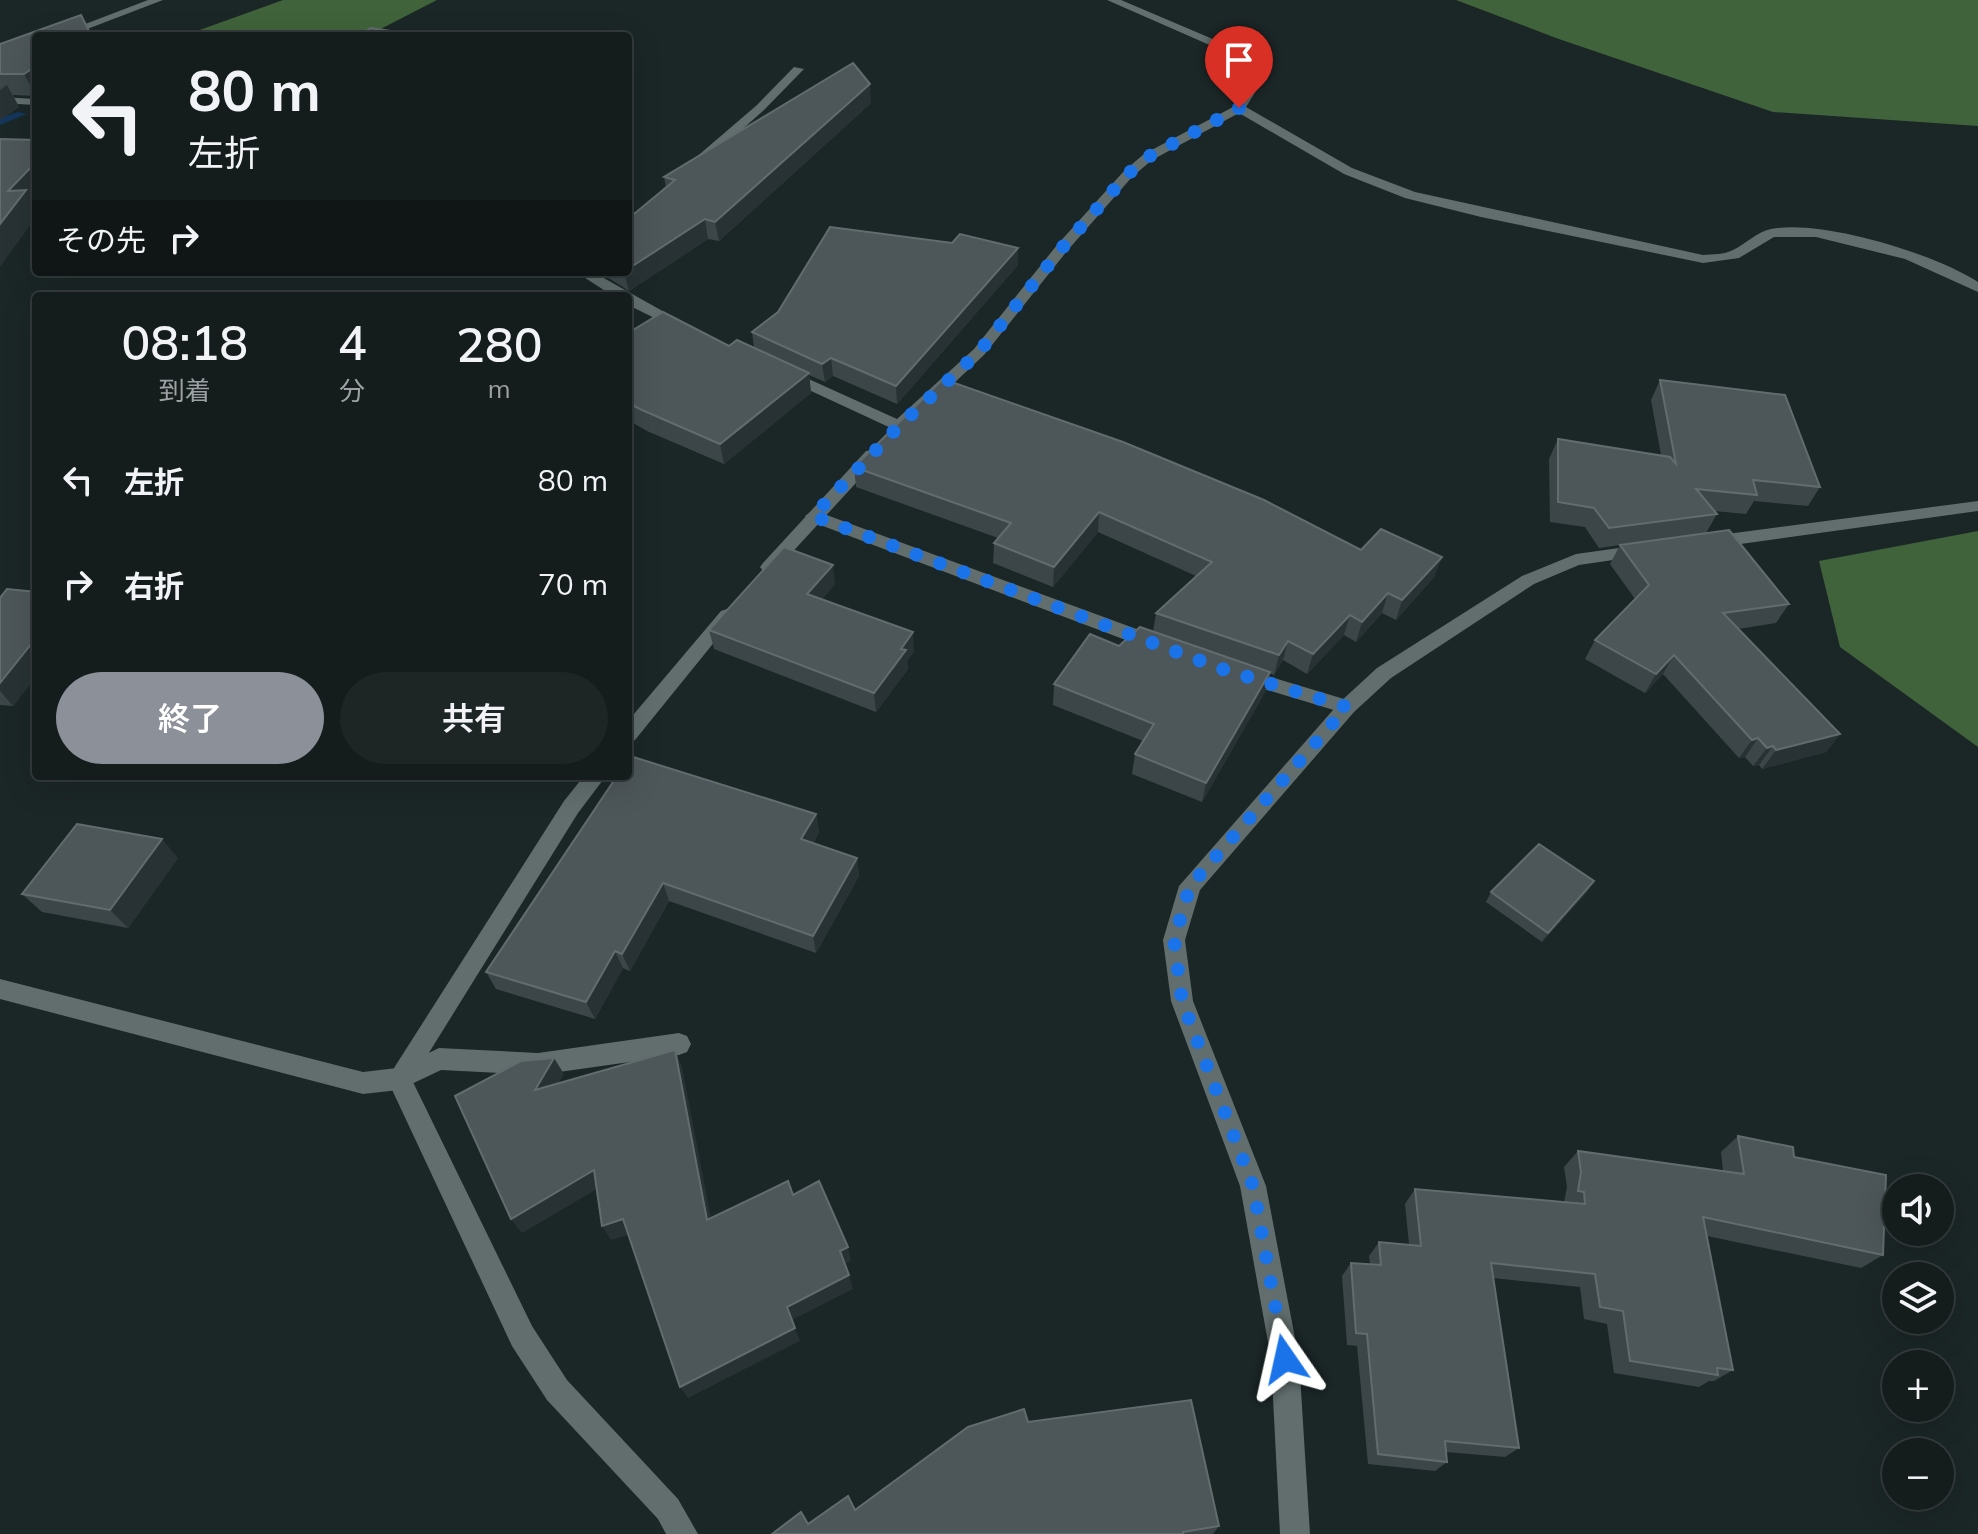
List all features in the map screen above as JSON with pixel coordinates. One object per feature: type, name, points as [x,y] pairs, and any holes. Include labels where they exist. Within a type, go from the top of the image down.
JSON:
[{"type":"street","points":[[70,32],[158,0]]},
{"type":"street","points":[[632,730],[813,516],[899,426],[979,352],[1062,248],[1128,174],[1148,157],[1239,108],[1258,78],[1251,59],[1112,0]]},
{"type":"street","points":[[689,170],[761,107],[798,69]]},
{"type":"street","points":[[0,100],[32,102]]},
{"type":"street","points":[[1239,108],[1348,171],[1410,195],[1481,213],[1703,259],[1732,256],[1771,233],[1806,231],[1925,262],[1969,280],[1978,288]]},
{"type":"street","points":[[590,276],[616,292]]},
{"type":"street","points":[[632,301],[697,333]]},
{"type":"street","points":[[769,366],[899,426]]},
{"type":"street","points":[[1697,544],[1978,506]]},
{"type":"street","points":[[813,516],[1167,648]]},
{"type":"street","points":[[1295,1534],[1285,1359],[1253,1186],[1182,1001],[1174,940],[1190,886],[1347,707],[1384,673],[1528,580],[1576,560],[1667,548]]},
{"type":"street","points":[[1225,670],[1347,707]]},
{"type":"street","points":[[399,1079],[571,807],[593,780]]},
{"type":"street","points":[[0,989],[363,1083],[399,1079],[439,1059],[538,1064],[679,1044]]},
{"type":"street","points":[[399,1079],[522,1336],[557,1390],[668,1509],[683,1534]]},
{"type":"green space","points":[[283,0],[437,0],[375,32],[194,32]]},
{"type":"green space","points":[[1456,0],[1978,0],[1978,126],[1773,112],[1556,38]]},
{"type":"green space","points":[[1978,531],[1978,747],[1840,647],[1819,561]]},
{"type":"building","points":[[81,15],[89,31],[88,32],[34,32]]},
{"type":"building","points":[[371,28],[397,32],[364,32]]},
{"type":"building","points":[[32,33],[32,69],[24,74],[0,74],[0,44]]},
{"type":"building","points":[[853,63],[870,84],[715,222],[705,219],[632,266],[632,216],[675,180],[664,177]]},
{"type":"building","points":[[0,139],[32,140],[32,166],[8,191],[26,190],[0,224]]},
{"type":"building","points":[[830,227],[952,243],[960,234],[1018,248],[896,386],[831,358],[822,364],[752,332],[778,312]]},
{"type":"building","points":[[663,312],[729,346],[737,340],[809,373],[720,444],[632,405],[632,331]]},
{"type":"building","points":[[943,379],[1123,442],[1264,500],[1361,550],[1381,529],[1442,557],[1402,600],[1388,593],[1362,622],[1350,615],[1313,654],[1288,641],[1279,655],[1156,613],[1212,562],[1099,512],[1054,567],[994,543],[1011,523],[854,467]]},
{"type":"building","points":[[1660,380],[1785,395],[1820,487],[1753,480],[1757,495],[1696,489],[1717,514],[1609,528],[1594,508],[1558,502],[1558,439],[1670,457],[1676,464]]},
{"type":"building","points":[[1729,530],[1789,604],[1723,613],[1840,734],[1776,750],[1773,746],[1767,748],[1758,738],[1752,740],[1674,655],[1656,674],[1595,640],[1649,585],[1620,545]]},
{"type":"building","points":[[784,547],[833,565],[807,594],[913,632],[901,649],[906,650],[874,693],[709,630]]},
{"type":"building","points":[[7,589],[32,592],[32,643],[0,683],[0,598]]},
{"type":"building","points":[[1140,627],[1270,672],[1206,783],[1135,754],[1154,724],[1054,684],[1090,634],[1119,646]]},
{"type":"building","points":[[632,757],[816,814],[801,839],[857,858],[813,936],[663,883],[622,954],[615,951],[586,1002],[486,972],[614,780],[632,780]]},
{"type":"building","points":[[77,824],[162,839],[110,910],[22,894]]},
{"type":"building","points":[[1539,844],[1594,881],[1548,933],[1491,892]]},
{"type":"building","points":[[675,1050],[707,1220],[788,1181],[793,1195],[819,1181],[848,1247],[840,1251],[849,1275],[787,1307],[795,1328],[680,1387],[623,1219],[602,1226],[594,1170],[511,1219],[455,1096],[521,1061],[554,1058],[535,1090]]},
{"type":"building","points":[[1738,1136],[1793,1147],[1794,1157],[1882,1174],[1883,1255],[1703,1217],[1733,1370],[1717,1368],[1718,1375],[1630,1361],[1623,1311],[1600,1307],[1595,1274],[1491,1263],[1519,1448],[1445,1441],[1447,1462],[1378,1454],[1367,1334],[1356,1333],[1351,1263],[1381,1265],[1379,1242],[1421,1246],[1415,1189],[1585,1204],[1584,1192],[1578,1191],[1581,1172],[1578,1151],[1744,1174]]},
{"type":"building","points":[[1191,1400],[1219,1526],[1183,1534],[772,1534],[801,1512],[808,1524],[848,1496],[855,1510],[968,1427],[1024,1409],[1028,1422]]},
{"type":"waterway","points":[[0,122],[22,114]]},
{"type":"route","points":[[1239,108],[1148,157],[1128,174],[1062,248],[979,352],[899,426],[813,516],[1225,670],[1347,707],[1190,886],[1174,940],[1182,1001],[1253,1186],[1285,1359]]}]
